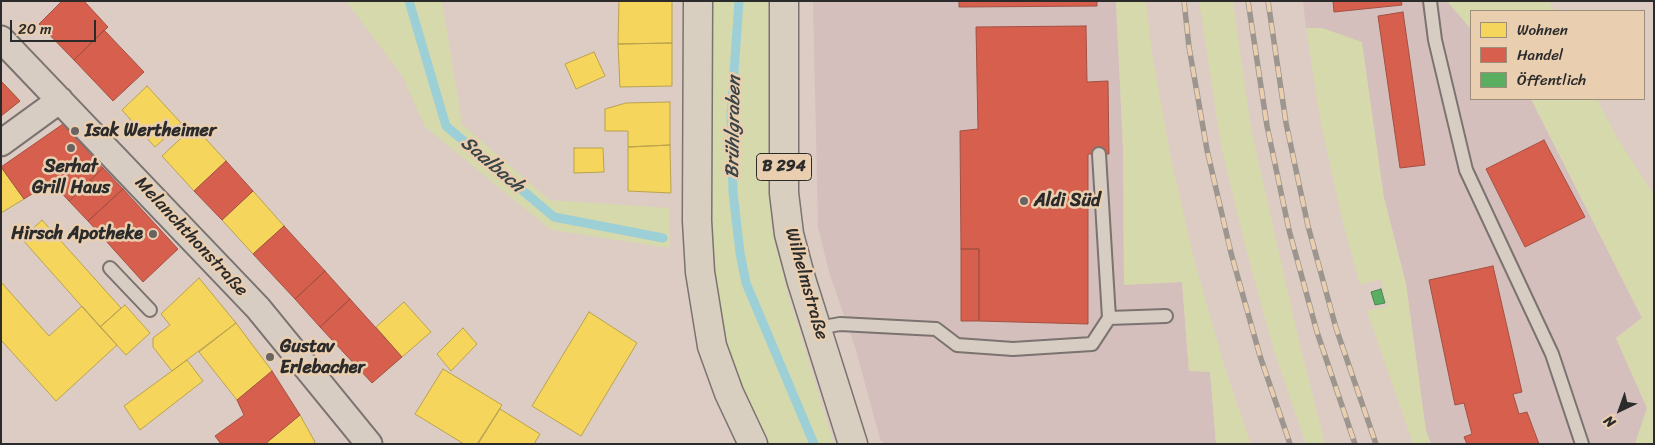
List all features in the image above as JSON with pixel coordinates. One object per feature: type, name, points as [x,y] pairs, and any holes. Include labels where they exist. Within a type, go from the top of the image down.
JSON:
[{"type":"main road","points":[[698,1],[697,221],[700,272],[712,346],[729,393],[753,444]]},
{"type":"main road","name":"Wilhelmstraße","points":[[784,1],[784,192],[792,243],[801,279],[853,444]]},
{"type":"street","name":"Melanchthonstraße","points":[[1,39],[258,308],[369,444]]},
{"type":"street","points":[[1,143],[60,100]]},
{"type":"lane","points":[[1430,1],[1435,40],[1466,170],[1552,354],[1582,444]]},
{"type":"lane","points":[[818,328],[840,324],[936,329],[957,345],[1013,350],[1092,344],[1109,318],[1099,154]]},
{"type":"lane","points":[[110,268],[150,310]]},
{"type":"lane","points":[[1109,318],[1166,316]]},
{"type":"shaded area","points":[[813,1],[1116,1],[1123,148],[1124,284],[1182,282],[1189,370],[1210,371],[1216,444],[884,444],[880,439],[856,350],[829,272],[818,227]]},
{"type":"shaded area","points":[[1303,1],[1447,1],[1470,28],[1470,100],[1532,100],[1642,318],[1616,338],[1647,408],[1635,444],[1431,444],[1426,431],[1406,284],[1384,198],[1322,28],[1306,28]]},
{"type":"green space","points":[[346,1],[442,1],[462,124],[549,200],[670,208],[670,248],[551,230],[425,127],[403,77]]},
{"type":"green space","points":[[712,1],[770,1],[771,226],[788,294],[834,444],[764,444],[727,366],[713,289]]},
{"type":"green space","points":[[1116,1],[1146,1],[1152,53],[1171,159],[1195,263],[1225,368],[1251,444],[1216,444],[1210,372],[1189,371],[1182,282],[1124,285],[1123,148]]},
{"type":"green space","points":[[1199,1],[1233,1],[1251,128],[1298,337],[1325,444],[1306,444],[1274,351],[1246,249],[1221,146]]},
{"type":"green space","points":[[1447,1],[1549,1],[1554,10],[1470,10],[1470,28]]},
{"type":"green space","points":[[1306,28],[1322,28],[1362,42],[1384,198],[1406,284],[1426,431],[1431,444],[1413,444],[1367,311],[1387,306],[1381,279],[1360,285],[1342,219],[1320,119]]},
{"type":"green space","points":[[1532,100],[1598,100],[1616,136],[1654,195],[1654,444],[1635,444],[1647,408],[1616,338],[1642,318]]},
{"type":"building: Wohnen","points":[[619,1],[672,1],[672,43],[618,44]]},
{"type":"building: Wohnen","points":[[672,43],[672,86],[620,87],[618,44]]},
{"type":"building: Wohnen","points":[[594,52],[605,76],[576,89],[565,64]]},
{"type":"building: Wohnen","points":[[1,81],[20,101],[1,116]]},
{"type":"building: Wohnen","points":[[147,86],[181,123],[155,147],[122,110]]},
{"type":"building: Wohnen","points":[[670,102],[670,145],[628,147],[628,131],[605,131],[605,109],[626,103]]},
{"type":"building: Wohnen","points":[[194,126],[226,161],[194,191],[162,156]]},
{"type":"building: Wohnen","points":[[670,145],[671,193],[628,191],[628,147]]},
{"type":"building: Wohnen","points":[[574,148],[603,148],[604,172],[574,173]]},
{"type":"building: Wohnen","points":[[1,167],[24,199],[1,213]]},
{"type":"building: Wohnen","points":[[253,191],[284,226],[253,254],[222,220]]},
{"type":"building: Wohnen","points":[[42,220],[121,308],[100,327],[22,239]]},
{"type":"building: Wohnen","points":[[199,278],[236,323],[172,371],[153,347],[153,338],[170,325],[161,314]]},
{"type":"building: Wohnen","points":[[1,282],[49,336],[82,306],[117,345],[56,401],[1,340]]},
{"type":"building: Wohnen","points":[[404,302],[431,332],[402,357],[376,327]]},
{"type":"building: Wohnen","points":[[125,305],[150,333],[126,355],[100,327]]},
{"type":"building: Wohnen","points":[[589,312],[637,343],[581,436],[532,406]]},
{"type":"building: Wohnen","points":[[236,323],[272,371],[237,400],[199,352]]},
{"type":"building: Wohnen","points":[[463,328],[477,344],[451,371],[437,354]]},
{"type":"building: Wohnen","points":[[187,360],[203,381],[140,430],[124,406]]},
{"type":"building: Wohnen","points":[[443,369],[502,405],[477,444],[464,444],[415,414]]},
{"type":"building: Wohnen","points":[[500,409],[540,434],[534,444],[478,444]]},
{"type":"building: Wohnen","points":[[300,415],[315,442],[313,444],[265,444]]},
{"type":"building: Handel","points":[[62,1],[84,1],[108,27],[74,60],[39,24]]},
{"type":"building: Handel","points":[[959,1],[1097,1],[1097,6],[959,7]]},
{"type":"building: Handel","points":[[1333,1],[1401,1],[1402,5],[1334,12]]},
{"type":"building: Handel","points":[[1403,12],[1425,165],[1400,168],[1378,16]]},
{"type":"building: Handel","name":"Aldi Süd","points":[[1086,26],[1087,82],[1108,81],[1109,154],[1088,154],[1088,324],[979,321],[979,249],[961,249],[960,131],[978,129],[976,27]]},
{"type":"building: Handel","points":[[104,30],[144,72],[113,101],[74,60]]},
{"type":"building: Handel","points":[[1,81],[20,101],[1,116]]},
{"type":"building: Handel","points":[[63,124],[103,168],[69,201],[51,182],[24,199],[1,167]]},
{"type":"building: Handel","points":[[1544,140],[1585,217],[1525,247],[1486,169]]},
{"type":"building: Handel","points":[[226,161],[253,191],[222,220],[194,191]]},
{"type":"building: Handel","points":[[103,168],[123,189],[88,221],[69,201]]},
{"type":"building: Handel","points":[[123,189],[178,249],[143,282],[88,221]]},
{"type":"building: Handel","points":[[284,226],[325,271],[295,299],[253,254]]},
{"type":"building: Handel","points":[[961,249],[979,249],[979,321],[961,321]]},
{"type":"building: Handel","points":[[1493,266],[1522,392],[1513,394],[1519,414],[1527,412],[1539,444],[1467,444],[1464,437],[1472,434],[1464,403],[1455,405],[1429,280]]},
{"type":"building: Handel","points":[[325,271],[350,299],[320,327],[295,299]]},
{"type":"building: Handel","points":[[350,299],[402,357],[372,383],[320,327]]},
{"type":"building: Handel","points":[[272,371],[300,415],[265,444],[221,444],[215,436],[244,415],[237,400]]},
{"type":"building: Öffentlich","points":[[1381,289],[1385,303],[1375,305],[1371,292]]},
{"type":"waterway","name":"Saalbach","points":[[409,1],[446,126],[554,217],[663,238]]},
{"type":"waterway","name":"Brühlgraben","points":[[739,1],[731,115],[733,192],[740,253],[746,283],[814,444]]},
{"type":"railway","points":[[1184,1],[1189,47],[1207,150],[1231,253],[1260,356],[1290,444]]},
{"type":"railway","points":[[1248,1],[1267,126],[1289,230],[1317,332],[1355,444]]},
{"type":"railway","points":[[1268,1],[1286,123],[1308,226],[1336,328],[1376,444]]},
{"type":"place","name":"Isak Wertheimer","points":[[75,131]]},
{"type":"place","name":"Serhat Grill Haus","points":[[71,148]]},
{"type":"place","name":"Aldi Süd","points":[[1024,201]]},
{"type":"place","name":"Hirsch Apotheke","points":[[153,234]]},
{"type":"place","name":"Gustav Erlebacher","points":[[270,357]]}]
